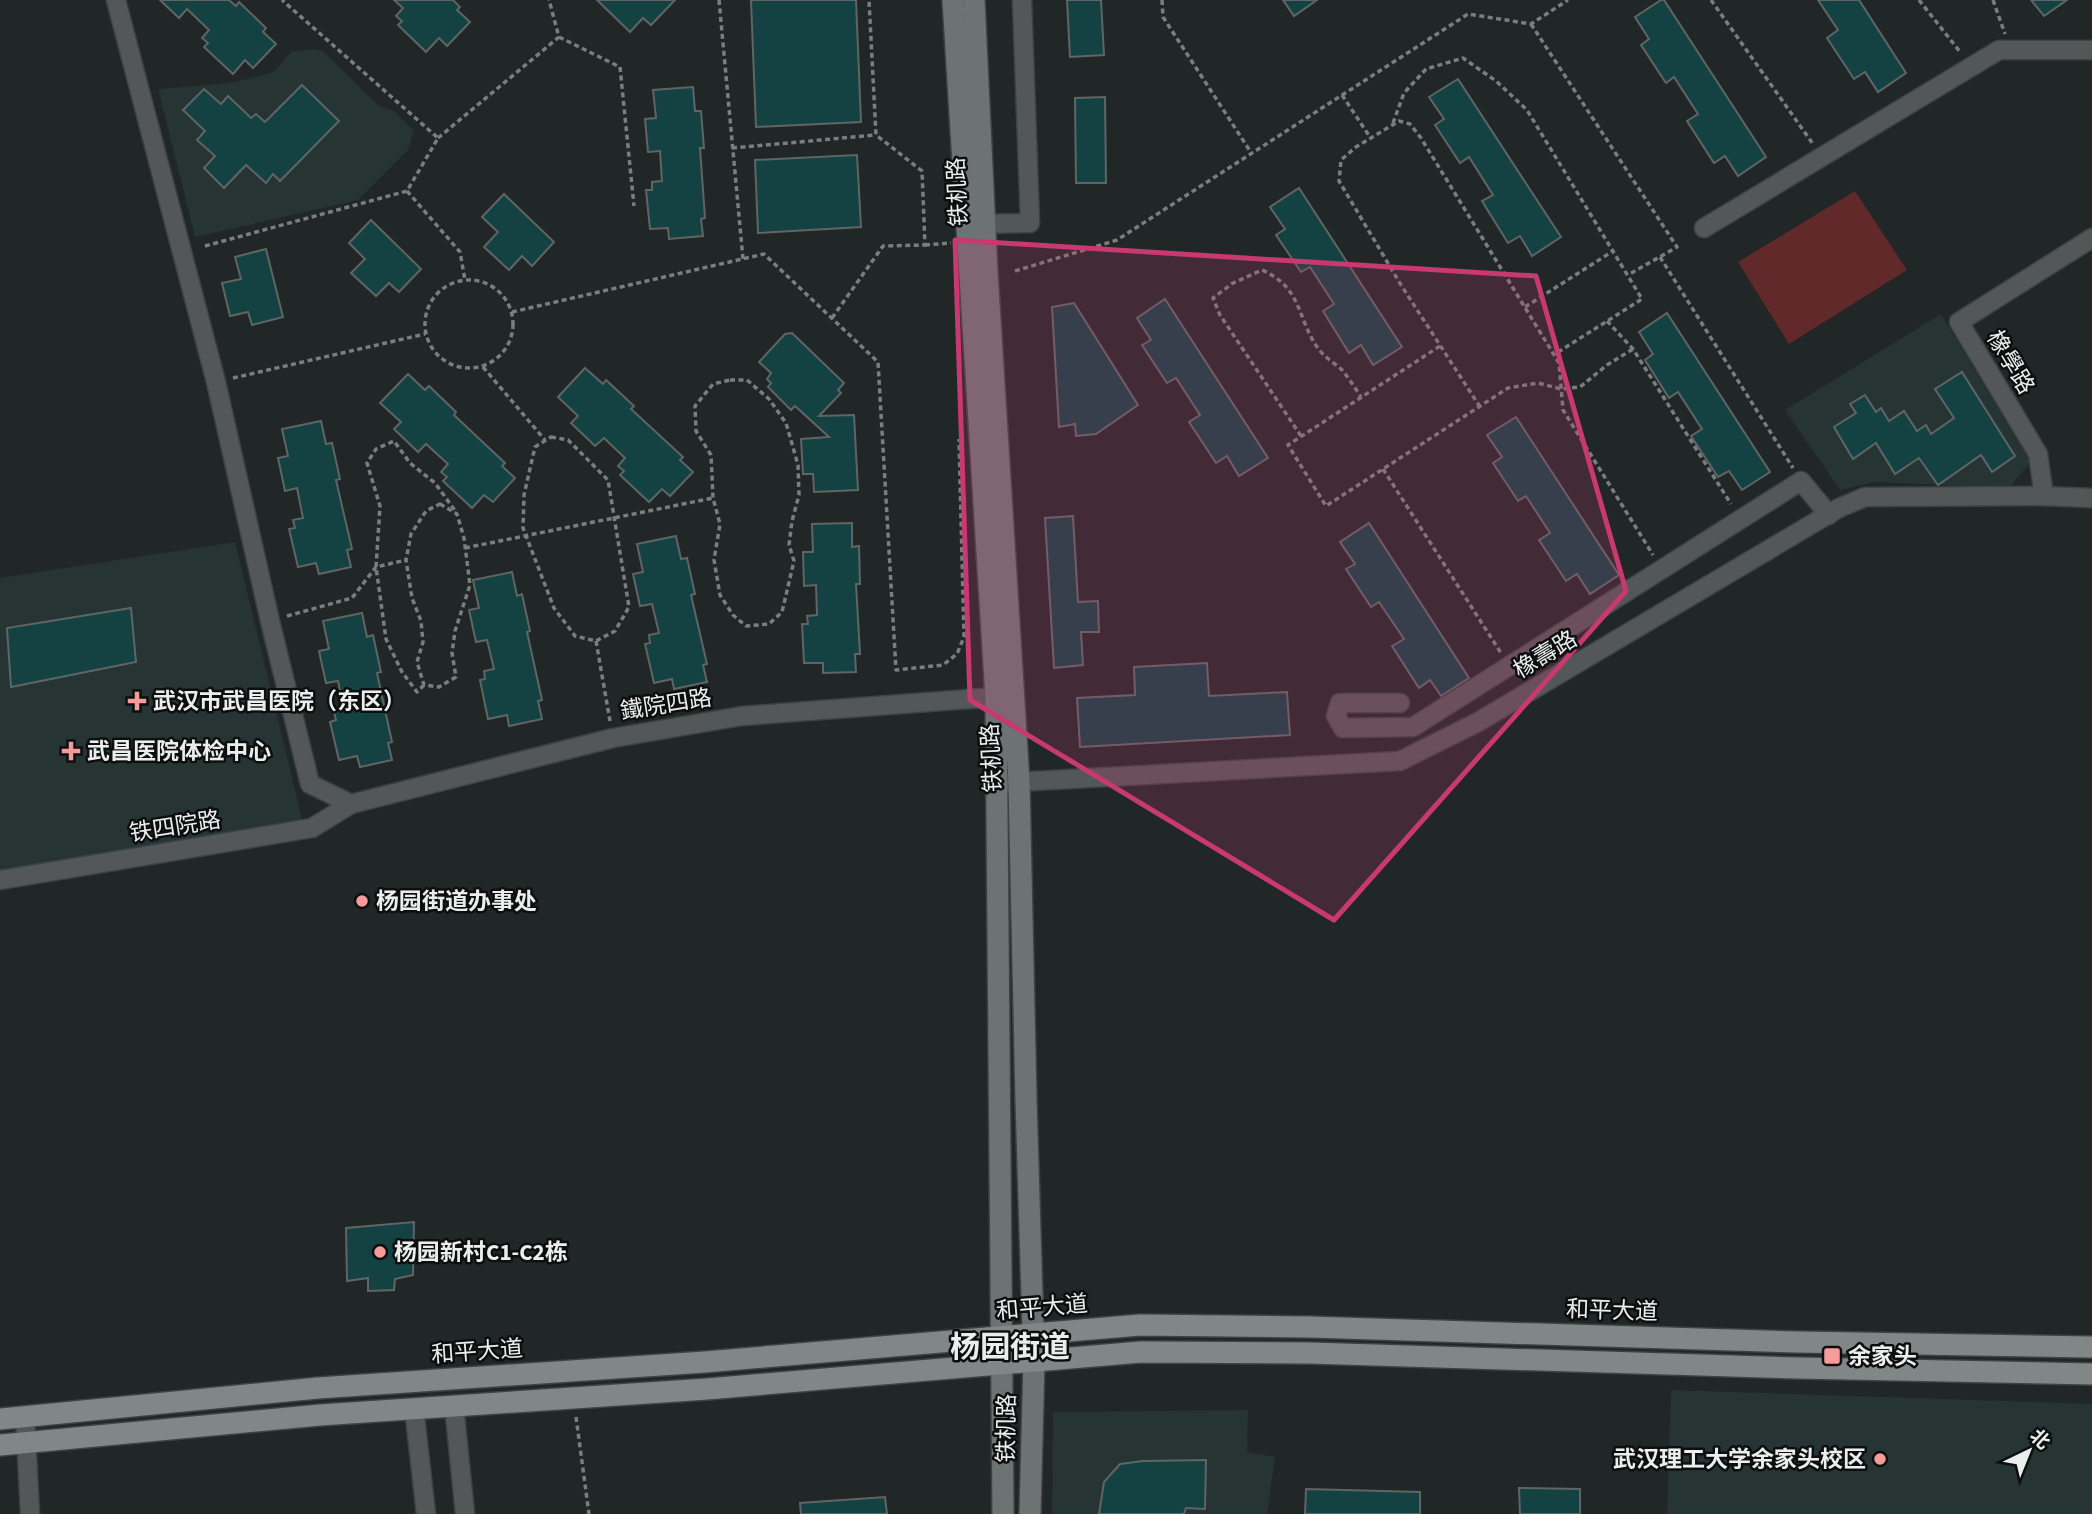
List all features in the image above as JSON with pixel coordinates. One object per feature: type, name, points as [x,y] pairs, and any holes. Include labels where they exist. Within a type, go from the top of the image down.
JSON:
[{"type":"main road","name":"铁机路","points":[[953,0],[977,224],[1019,782],[1034,1334],[1030,1514]]},
{"type":"main road","name":"铁机路","points":[[974,0],[977,224],[969,273],[996,697],[1003,1514]]},
{"type":"main road","name":"和平大道","points":[[0,1419],[318,1388],[705,1362],[1139,1325],[2092,1347]]},
{"type":"main road","points":[[0,1446],[320,1415],[573,1398],[1141,1352],[1297,1353],[1784,1368],[2092,1374]]},
{"type":"street","points":[[116,0],[216,382],[310,784],[351,804]]},
{"type":"street","points":[[977,224],[1030,223],[1022,0]]},
{"type":"street","points":[[1704,228],[1999,50],[2092,51]]},
{"type":"street","name":"橡學路","points":[[2044,496],[2038,454],[1959,322],[2092,238]]},
{"type":"street","points":[[1400,703],[1340,703],[1336,716],[1343,728],[1413,727],[1801,481],[1829,515]]},
{"type":"street","name":"橡壽路","points":[[997,783],[1400,761],[1478,722],[1864,497],[2092,498]]},
{"type":"street","name":"鐵院四路","points":[[351,804],[613,738],[741,716],[996,697]]},
{"type":"street","name":"铁四院路","points":[[0,880],[312,828],[351,804]]},
{"type":"street","points":[[454,1406],[466,1514]]},
{"type":"street","points":[[414,1408],[426,1514]]},
{"type":"street","points":[[25,1417],[30,1514]]},
{"type":"path","points":[[282,0],[438,138]]},
{"type":"path","points":[[548,0],[559,37],[620,67],[634,206]]},
{"type":"path","points":[[719,0],[743,259]]},
{"type":"path","points":[[869,0],[876,135]]},
{"type":"path","points":[[1162,0],[1163,17],[1252,153]]},
{"type":"path","points":[[1015,271],[1117,240],[1468,14],[1531,24],[1568,0]]},
{"type":"path","points":[[1711,0],[1822,156]]},
{"type":"path","points":[[1919,0],[1971,66]]},
{"type":"path","points":[[1993,0],[2011,50]]},
{"type":"path","points":[[1531,24],[1677,247],[1628,275]]},
{"type":"path","points":[[205,246],[407,191],[438,138],[559,37]]},
{"type":"path","points":[[1392,125],[1404,93],[1426,69],[1463,58],[1496,80],[1527,110],[1642,299],[1554,355]]},
{"type":"path","points":[[1342,95],[1371,138]]},
{"type":"path","points":[[1480,407],[1339,181],[1341,160],[1399,121],[1410,124],[1421,138],[1559,362],[1563,410],[1662,570]]},
{"type":"path","points":[[732,148],[876,135],[922,171],[925,245]]},
{"type":"path","points":[[407,191],[460,252],[465,280]]},
{"type":"path","points":[[832,318],[883,246],[953,243],[954,253]]},
{"type":"path","points":[[1525,307],[1613,251]]},
{"type":"path","points":[[512,312],[764,254],[878,362],[896,670],[943,665],[957,654],[964,637],[959,428]]},
{"type":"path","points":[[1660,257],[1801,481]]},
{"type":"path","points":[[1301,436],[1220,315],[1213,298],[1233,283],[1262,270],[1280,278],[1298,303],[1307,328],[1321,352],[1344,372],[1361,397]]},
{"type":"path","points":[[455,282],[483,282],[506,299],[512,312],[512,339],[496,361],[483,367],[469,369],[443,361],[433,351],[425,334],[426,311],[433,298],[443,288],[455,282]]},
{"type":"path","points":[[1607,321],[1633,349],[1741,520]]},
{"type":"path","points":[[216,382],[425,334]]},
{"type":"path","points":[[1440,346],[1288,445],[1326,506],[1508,388],[1538,383],[1561,389],[1580,387],[1607,365],[1633,349]]},
{"type":"path","points":[[483,367],[545,441]]},
{"type":"path","points":[[747,380],[769,399],[786,423],[798,465],[799,495],[789,545],[794,561],[782,612],[769,624],[746,626],[733,615],[720,595],[714,560],[720,524],[713,498],[711,455],[696,431],[695,406],[713,384],[747,380]]},
{"type":"path","points":[[551,437],[568,440],[608,480],[629,607],[615,631],[596,641],[575,636],[554,608],[523,528],[524,495],[535,447],[545,441],[551,437]]},
{"type":"path","points":[[394,442],[410,463],[435,483],[457,514],[470,585],[455,631],[452,653],[456,677],[439,687],[424,685],[417,692],[402,672],[386,639],[376,567],[380,506],[367,463],[376,449],[394,442]]},
{"type":"path","points":[[1383,469],[1508,665]]},
{"type":"path","points":[[465,548],[713,498]]},
{"type":"path","points":[[424,685],[417,662],[423,642],[421,621],[412,598],[406,560],[411,534],[426,511],[440,504],[457,514]]},
{"type":"path","points":[[270,621],[352,598],[376,567],[406,560]]},
{"type":"path","points":[[596,641],[613,738]]},
{"type":"path","points":[[573,1398],[589,1514]]},
{"type":"highlighted area","points":[[955,240],[1536,276],[1626,591],[1334,920],[970,700]]},
{"type":"shaded area","points":[[312,49],[323,51],[379,106],[394,111],[414,131],[408,150],[358,200],[195,237],[158,89],[230,83],[259,76],[274,72],[291,52]]},
{"type":"shaded area","points":[[1855,191],[1907,270],[1789,344],[1738,262]]},
{"type":"shaded area","points":[[1941,314],[2030,462],[2009,488],[1875,482],[1840,490],[1785,410]]},
{"type":"shaded area","name":"武汉市武昌医院（东区）","points":[[235,542],[303,823],[0,871],[0,578]]},
{"type":"shaded area","name":"武汉理工大学余家头校区","points":[[1671,1390],[2092,1404],[2092,1514],[1667,1514]]},
{"type":"shaded area","points":[[1248,1410],[1247,1452],[1275,1457],[1267,1514],[1052,1514],[1053,1412]]},
{"type":"building","points":[[160,0],[229,0],[236,6],[239,2],[266,28],[263,32],[276,44],[253,68],[245,60],[233,74],[204,47],[208,43],[202,38],[209,30],[187,9],[179,18]]},
{"type":"building","points":[[394,0],[453,0],[460,7],[457,10],[470,22],[447,46],[439,38],[426,52],[398,25],[402,21],[396,16],[403,8]]},
{"type":"building","points":[[597,0],[675,0],[651,25],[643,18],[630,32]]},
{"type":"building","points":[[751,0],[856,0],[861,122],[756,127]]},
{"type":"building","points":[[1067,0],[1101,0],[1104,55],[1070,57]]},
{"type":"building","points":[[1283,0],[1317,0],[1294,16]]},
{"type":"building","points":[[1664,0],[1766,157],[1738,176],[1725,156],[1714,163],[1687,121],[1698,114],[1674,77],[1666,83],[1641,45],[1649,39],[1635,17]]},
{"type":"building","points":[[1818,0],[1859,0],[1906,73],[1878,92],[1865,72],[1854,79],[1827,38],[1838,30]]},
{"type":"building","points":[[2031,0],[2067,0],[2044,16]]},
{"type":"building","points":[[1458,79],[1561,237],[1532,256],[1520,236],[1508,243],[1482,201],[1493,195],[1469,157],[1460,163],[1435,125],[1444,119],[1429,97]]},
{"type":"building","points":[[302,85],[339,121],[280,181],[273,174],[266,183],[246,165],[224,188],[204,168],[215,156],[197,140],[205,131],[183,110],[204,89],[221,104],[228,96],[251,118],[256,114],[265,122]]},
{"type":"building","points":[[693,87],[695,111],[701,111],[704,148],[700,148],[705,218],[701,219],[703,236],[669,239],[668,228],[650,229],[646,190],[652,190],[652,182],[662,181],[660,151],[648,152],[645,119],[656,118],[653,90]]},
{"type":"building","points":[[1105,97],[1106,183],[1076,183],[1075,98]]},
{"type":"building","points":[[857,155],[861,227],[758,233],[755,160]]},
{"type":"building","points":[[1299,188],[1402,347],[1373,365],[1361,345],[1349,353],[1323,311],[1334,304],[1310,267],[1301,272],[1276,235],[1285,229],[1270,207]]},
{"type":"building","points":[[504,194],[554,242],[532,266],[522,256],[509,270],[484,247],[498,232],[482,217]]},
{"type":"building","points":[[371,220],[421,269],[399,292],[389,283],[376,296],[351,273],[365,259],[349,243]]},
{"type":"building","points":[[266,249],[283,317],[252,325],[248,312],[230,316],[222,283],[241,279],[235,257]]},
{"type":"building","points":[[1165,299],[1268,458],[1239,476],[1227,456],[1216,463],[1189,422],[1200,415],[1176,378],[1167,383],[1142,345],[1151,340],[1137,318]]},
{"type":"building","points":[[1074,303],[1138,405],[1096,434],[1076,436],[1075,424],[1059,427],[1052,307]]},
{"type":"building","points":[[1667,313],[1770,472],[1742,490],[1729,471],[1718,477],[1691,436],[1702,429],[1678,392],[1669,398],[1645,360],[1653,354],[1639,332]]},
{"type":"building","points":[[792,333],[844,383],[838,390],[841,393],[819,416],[854,415],[858,490],[814,492],[813,474],[803,474],[801,439],[829,437],[795,406],[791,410],[768,387],[771,383],[767,379],[771,373],[759,362],[785,334]]},
{"type":"building","points":[[585,368],[603,384],[606,380],[634,406],[631,409],[683,457],[680,460],[693,472],[670,496],[662,489],[649,502],[620,475],[624,471],[618,466],[625,458],[604,438],[595,446],[571,423],[578,416],[558,397]]},
{"type":"building","points":[[1962,372],[2015,456],[1992,472],[1981,455],[1938,485],[1919,458],[1895,474],[1876,443],[1853,459],[1834,427],[1856,413],[1850,404],[1865,395],[1876,412],[1881,408],[1889,421],[1904,411],[1917,431],[1926,425],[1931,434],[1954,418],[1935,389]]},
{"type":"building","points":[[408,374],[425,390],[429,386],[456,412],[454,415],[505,463],[502,466],[515,478],[493,502],[484,495],[472,508],[443,481],[447,477],[441,472],[448,464],[426,444],[418,452],[394,429],[401,422],[380,403]]},
{"type":"building","points":[[1516,417],[1619,575],[1590,594],[1577,574],[1566,581],[1539,540],[1550,533],[1526,496],[1518,501],[1493,463],[1502,457],[1487,435]]},
{"type":"building","points":[[321,421],[326,444],[332,443],[340,479],[336,480],[352,549],[347,550],[351,567],[319,574],[316,563],[298,567],[289,529],[295,528],[293,520],[303,518],[297,488],[285,491],[278,458],[288,456],[282,429]]},
{"type":"building","points":[[1073,516],[1078,602],[1098,601],[1099,632],[1081,632],[1083,665],[1054,668],[1045,518]]},
{"type":"building","points":[[852,523],[852,547],[859,546],[860,584],[856,584],[860,654],[855,654],[856,672],[823,673],[823,663],[804,663],[802,624],[808,624],[807,616],[817,615],[816,585],[804,586],[803,552],[813,552],[812,524]]},
{"type":"building","points":[[1369,523],[1469,678],[1441,696],[1430,680],[1419,688],[1392,646],[1404,639],[1379,602],[1371,607],[1346,569],[1355,564],[1340,542]]},
{"type":"building","points":[[676,536],[681,559],[687,558],[695,594],[691,595],[707,664],[703,665],[707,682],[674,689],[672,679],[654,683],[645,644],[650,643],[649,635],[659,633],[652,604],[640,606],[633,574],[643,572],[637,544]]},
{"type":"building","points":[[512,572],[517,596],[522,594],[530,631],[527,632],[542,700],[538,701],[542,719],[509,726],[507,715],[488,719],[480,680],[485,679],[484,671],[494,669],[487,640],[476,642],[469,610],[479,608],[473,580]]},
{"type":"building","points":[[131,608],[136,662],[11,687],[7,628]]},
{"type":"building","points":[[362,613],[367,637],[373,635],[381,672],[377,673],[392,742],[388,743],[392,760],[360,767],[357,756],[339,760],[330,722],[336,720],[334,712],[344,710],[338,681],[326,683],[319,651],[329,649],[323,621]]},
{"type":"building","points":[[1207,663],[1209,696],[1287,692],[1290,735],[1080,747],[1077,698],[1135,695],[1134,667]]},
{"type":"building","name":"杨园新村C1-C2栋","points":[[414,1222],[413,1275],[395,1279],[394,1290],[368,1291],[368,1278],[347,1281],[346,1228]]},
{"type":"building","points":[[1206,1460],[1205,1509],[1186,1508],[1184,1514],[1099,1514],[1104,1482],[1120,1464]]},
{"type":"building","points":[[1519,1488],[1580,1489],[1580,1514],[1520,1514]]},
{"type":"building","points":[[1306,1489],[1420,1492],[1420,1514],[1305,1514]]},
{"type":"building","points":[[885,1497],[887,1514],[801,1514],[800,1503]]},
{"type":"place","name":"武汉市武昌医院（东区）","points":[[137,701]]},
{"type":"place","name":"武昌医院体检中心","points":[[71,751]]},
{"type":"place","name":"杨园街道办事处","points":[[362,901]]},
{"type":"place","name":"杨园新村C1-C2栋","points":[[380,1252]]},
{"type":"place","name":"余家头","points":[[1832,1356]]},
{"type":"place","name":"武汉理工大学余家头校区","points":[[1880,1459]]},
{"type":"district","name":"杨园街道","points":[[1010,1347]]}]
